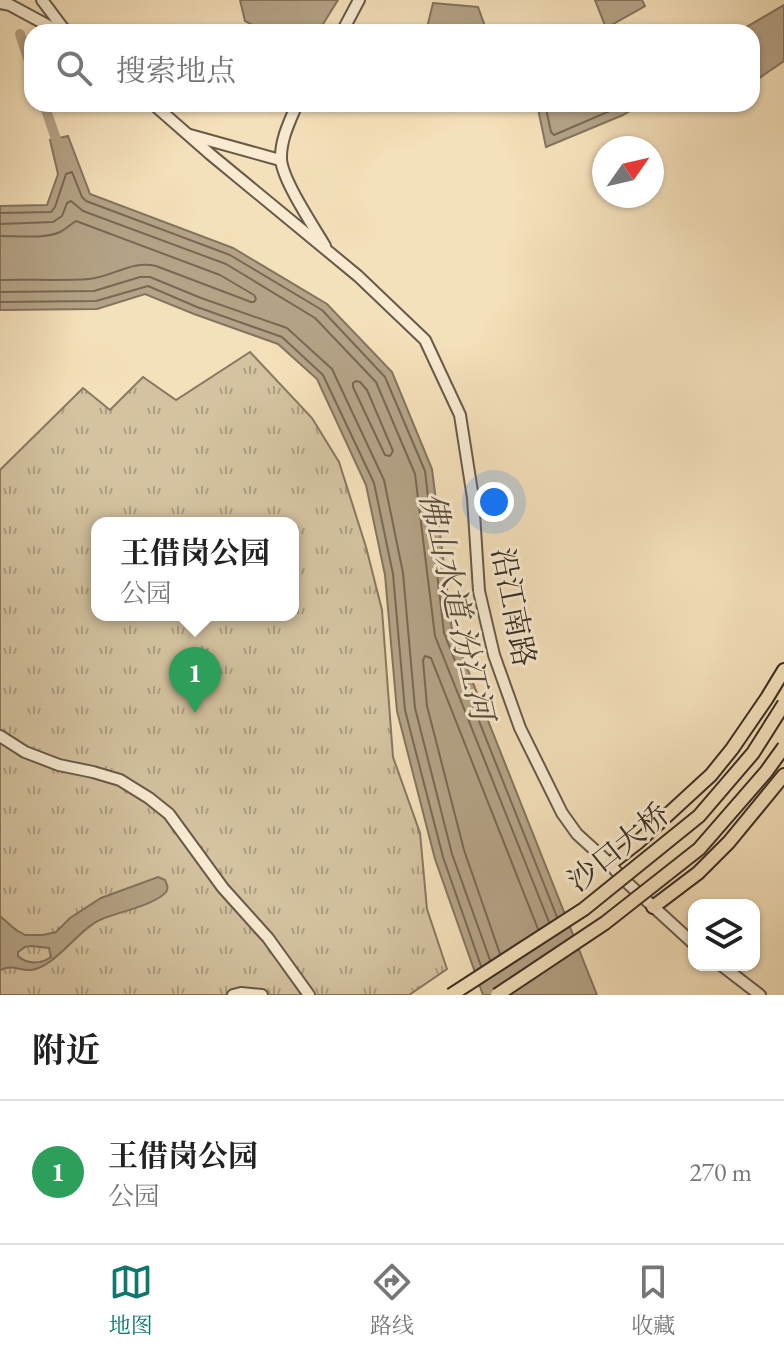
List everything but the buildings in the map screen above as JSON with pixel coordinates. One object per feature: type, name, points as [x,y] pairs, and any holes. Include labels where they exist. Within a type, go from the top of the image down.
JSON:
[{"type":"main road","points":[[610,864],[711,775],[750,724],[784,670]]},
{"type":"main road","name":"沙口大桥","points":[[451,995],[584,909],[699,816],[753,753],[784,704]]},
{"type":"main road","name":"沙口大桥","points":[[497,995],[605,923],[699,849],[784,747]]},
{"type":"main road","points":[[653,907],[698,873],[729,842],[784,775]]},
{"type":"street","points":[[42,0],[60,24]]},
{"type":"street","points":[[346,24],[359,0]]},
{"type":"street","points":[[0,3],[10,5],[45,24]]},
{"type":"street","name":"沿江南路","points":[[162,112],[358,276],[425,340],[460,415],[473,498],[479,591],[494,655],[520,728],[562,813],[577,834],[688,939]]},
{"type":"street","points":[[294,112],[284,135],[280,160],[286,177],[328,251]]},
{"type":"street","points":[[187,134],[280,160]]},
{"type":"street","points":[[0,736],[25,752],[59,765],[120,780],[169,814],[223,888],[268,938],[309,995]]},
{"type":"street","points":[[729,971],[760,995]]},
{"type":"street","points":[[233,995],[262,995]]},
{"type":"green space","points":[[250,352],[312,418],[339,462],[382,610],[393,757],[420,833],[427,909],[447,969],[409,995],[0,995],[0,470],[83,388],[110,410],[143,377],[176,400]]},
{"type":"water","points":[[240,0],[338,0],[323,24],[251,24],[245,21]]},
{"type":"water","points":[[595,0],[642,0],[645,6],[613,24],[604,24]]},
{"type":"water","points":[[433,3],[478,7],[484,24],[428,24]]},
{"type":"water","points":[[784,5],[784,61],[760,78],[760,24],[752,24]]},
{"type":"water","points":[[539,112],[628,112],[623,115],[546,147]]},
{"type":"water","points":[[68,136],[90,194],[233,248],[327,304],[392,372],[432,469],[452,630],[597,995],[483,995],[435,859],[397,711],[385,575],[366,485],[317,379],[278,344],[145,294],[97,309],[0,310],[0,206],[47,205],[58,174],[50,140]]},
{"type":"water","points":[[158,877],[165,880],[167,886],[166,892],[154,900],[93,924],[40,967],[0,970],[0,916],[25,935],[43,935],[56,932],[70,918],[101,898]],"holes":[[[25,947],[49,948],[51,957],[43,961],[30,962],[18,956],[18,952]]]},
{"type":"waterway","points":[[20,34],[24,46]]},
{"type":"waterway","points":[[47,112],[60,151]]},
{"type":"place","name":"王借岗公园","points":[[195,713]]},
{"type":"water label","name":"佛山水道-汾江河","points":[[457,606]]}]
